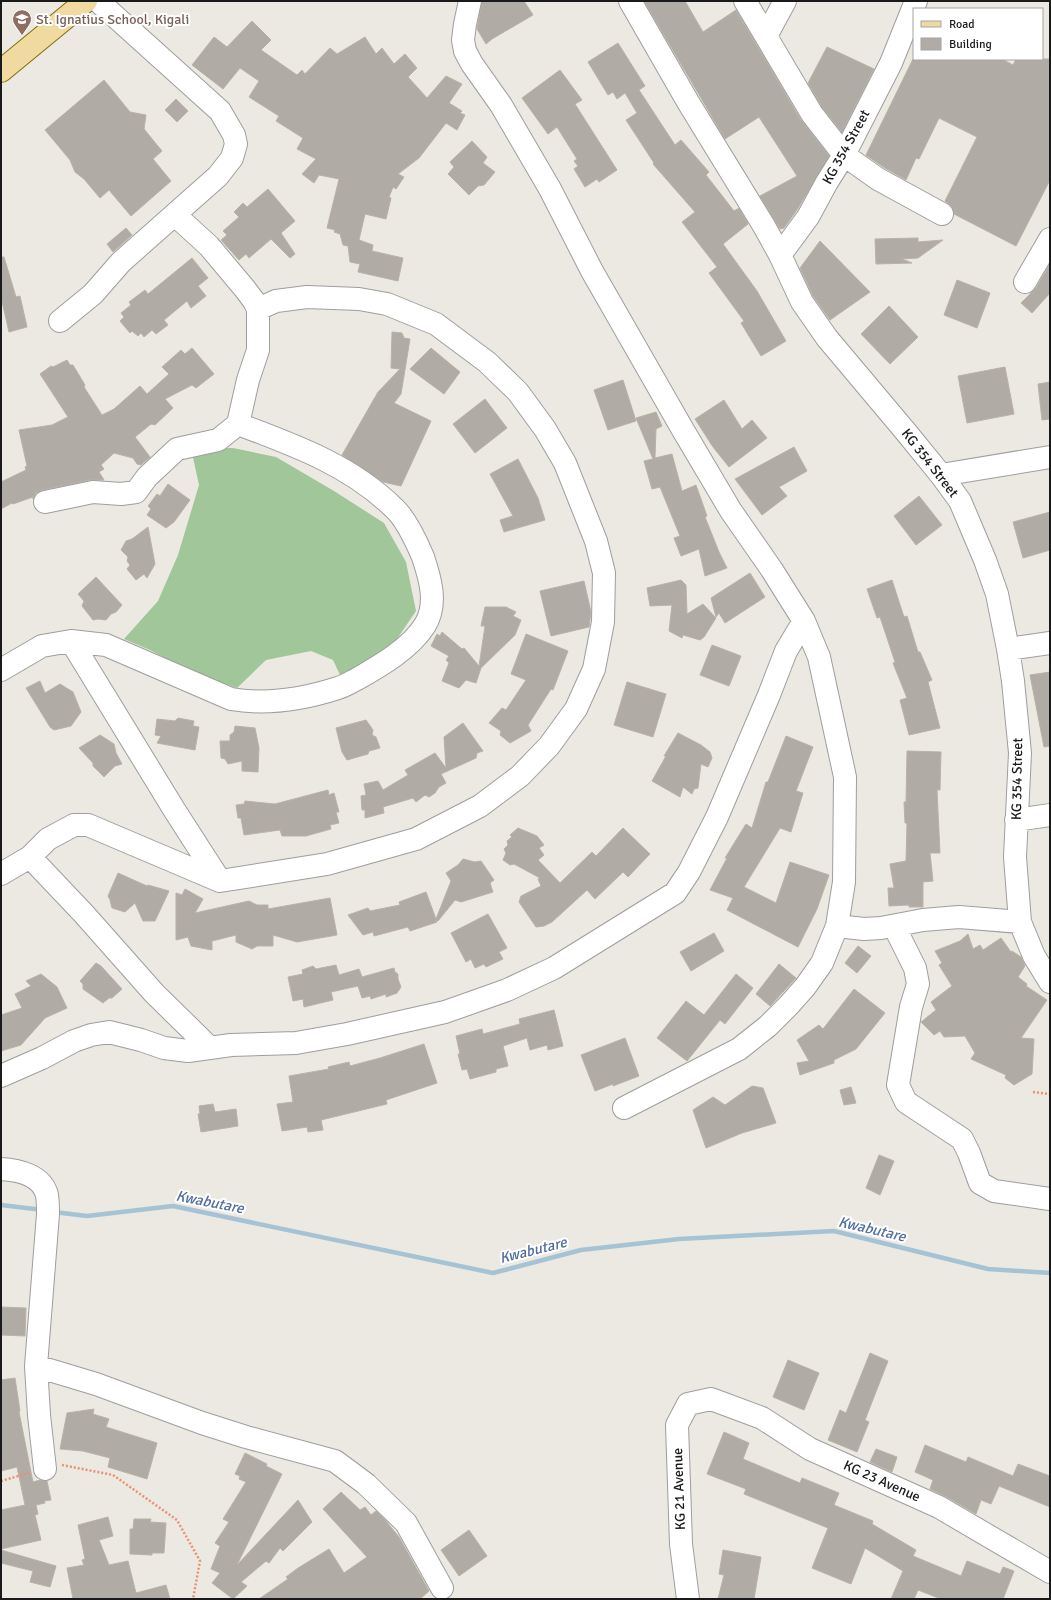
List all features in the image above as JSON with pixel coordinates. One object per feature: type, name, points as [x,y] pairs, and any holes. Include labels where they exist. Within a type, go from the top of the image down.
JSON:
[{"type":"main road","points":[[1,71],[86,1]]},
{"type":"street","points":[[60,321],[93,294],[121,262],[218,176],[232,158],[236,144],[234,135],[220,111],[98,1]]},
{"type":"street","points":[[470,1],[463,40],[472,64],[501,105],[550,189],[592,271],[691,443],[731,510],[772,570],[804,621],[819,657],[845,777],[844,882],[837,926],[822,963],[805,987],[768,1026],[739,1049],[624,1108]]},
{"type":"street","points":[[630,1],[688,102],[764,226],[780,255]]},
{"type":"street","points":[[745,1],[812,114],[844,155],[878,179],[942,214]]},
{"type":"street","points":[[766,36],[785,1]]},
{"type":"street","name":"KG 354 Street","points":[[913,8],[891,63],[844,155],[808,217],[780,255],[802,302],[827,338],[941,475],[960,502],[985,560],[997,594],[1008,649],[1013,681],[1020,753],[1015,857],[1020,922],[1034,956],[1050,982]]},
{"type":"street","points":[[45,502],[92,492],[121,494],[136,492],[147,477],[177,449],[218,440],[238,424],[248,380],[258,350],[258,309],[245,289],[209,246],[175,215]]},
{"type":"street","points":[[1025,282],[1050,239]]},
{"type":"street","points":[[1,874],[30,856],[48,839],[74,825],[88,825],[220,881],[327,864],[416,839],[480,806],[520,776],[549,746],[576,708],[594,670],[603,622],[604,573],[596,540],[565,463],[545,429],[518,392],[487,362],[436,324],[388,304],[359,299],[307,297],[276,301],[258,309]]},
{"type":"street","points":[[1,670],[42,646],[71,641],[106,645],[231,699],[246,702],[276,701],[340,688],[373,670],[404,648],[425,624],[430,612],[432,598],[428,572],[416,540],[395,509],[368,487],[333,463],[296,446],[238,424]]},
{"type":"street","points":[[941,475],[1050,457]]},
{"type":"street","points":[[1,1076],[42,1058],[74,1041],[109,1032],[141,1040],[164,1048],[188,1051],[209,1047],[296,1043],[347,1034],[445,1012],[506,990],[554,968],[675,893],[717,818],[786,651],[804,621]]},
{"type":"street","points":[[71,641],[220,881]]},
{"type":"street","points":[[1008,649],[1050,643]]},
{"type":"street","points":[[1016,820],[1050,815]]},
{"type":"street","points":[[30,856],[154,993],[209,1047]]},
{"type":"street","points":[[837,926],[864,929],[894,926],[923,920],[959,917],[1020,922]]},
{"type":"street","points":[[894,926],[915,968],[918,984],[911,1008],[898,1085],[906,1102],[962,1139],[980,1183],[994,1191],[1050,1200]]},
{"type":"street","points":[[1,1169],[17,1170],[34,1178],[46,1194],[48,1214],[36,1366],[39,1415],[45,1469]]},
{"type":"street","points":[[36,1366],[96,1384],[202,1423],[246,1437],[335,1461],[366,1484],[406,1523],[442,1588]]},
{"type":"street","name":"KG 23 Avenue","points":[[711,1399],[762,1418],[810,1448],[940,1507],[1050,1572]]},
{"type":"street","name":"KG 21 Avenue","points":[[688,1599],[681,1544],[677,1425],[688,1404],[711,1399]]},
{"type":"path","points":[[1033,1092],[1050,1094]]},
{"type":"path","points":[[1,1480],[62,1465],[113,1475],[177,1520],[200,1561],[193,1599]]},
{"type":"green space","points":[[191,448],[233,448],[276,457],[334,491],[384,523],[406,562],[416,611],[397,639],[374,657],[341,677],[333,660],[311,651],[266,660],[237,688],[192,672],[150,650],[124,639],[158,601],[178,555],[199,485]]},
{"type":"building","points":[[482,1],[524,1],[533,15],[486,44],[477,29]]},
{"type":"building","points":[[644,1],[685,1],[703,32],[736,10],[801,120],[829,156],[797,210],[784,228],[780,229],[760,196],[797,176],[759,117],[725,139]]},
{"type":"building","points":[[252,21],[271,40],[261,50],[297,75],[302,70],[305,74],[330,48],[337,54],[365,37],[376,54],[382,48],[394,64],[405,54],[417,68],[408,77],[427,98],[446,76],[462,84],[449,103],[462,111],[460,113],[465,115],[457,130],[446,123],[419,158],[398,174],[404,177],[396,189],[393,187],[389,197],[391,198],[386,219],[365,214],[359,240],[373,245],[372,251],[403,258],[398,281],[358,272],[360,264],[350,262],[348,246],[343,245],[340,234],[334,232],[335,230],[327,228],[339,179],[319,175],[314,183],[302,174],[316,159],[297,149],[303,138],[276,121],[279,116],[249,97],[259,81],[240,68],[223,89],[192,65],[214,37],[227,47]]},
{"type":"building","points":[[618,43],[645,86],[639,90],[675,145],[681,140],[709,172],[706,175],[734,211],[739,208],[748,224],[723,244],[757,291],[786,341],[761,356],[741,323],[744,321],[709,273],[717,267],[682,222],[695,212],[653,164],[654,163],[626,120],[637,113],[625,93],[617,99],[613,92],[608,95],[588,62]]},
{"type":"building","points":[[827,47],[874,69],[842,132],[822,107],[808,83]]},
{"type":"building","points":[[913,59],[1004,60],[1013,65],[1016,60],[1050,59],[1050,180],[1016,246],[954,214],[952,207],[945,201],[977,137],[939,118],[919,159],[916,158],[906,180],[866,155]]},
{"type":"building","points":[[560,70],[582,100],[575,104],[617,170],[599,182],[597,179],[585,187],[574,169],[578,166],[574,161],[577,159],[557,127],[548,134],[522,98]]},
{"type":"building","points":[[104,80],[130,112],[146,115],[144,129],[162,151],[153,159],[171,181],[131,216],[109,190],[100,198],[84,179],[75,172],[70,160],[45,130]]},
{"type":"building","points":[[176,99],[188,111],[177,122],[165,110]]},
{"type":"building","points":[[472,141],[487,157],[483,163],[495,172],[484,185],[478,186],[469,195],[448,174],[454,167],[450,162]]},
{"type":"building","points":[[268,189],[295,221],[281,233],[295,254],[290,258],[271,239],[249,258],[246,254],[239,260],[221,240],[227,235],[223,231],[239,217],[234,212],[243,203],[247,207]]},
{"type":"building","points":[[126,228],[132,235],[113,252],[107,244]]},
{"type":"building","points":[[918,238],[918,242],[943,240],[918,258],[902,259],[912,263],[876,264],[875,239]]},
{"type":"building","points":[[820,241],[870,292],[830,320],[813,296],[800,268]]},
{"type":"building","points":[[1,257],[4,257],[16,297],[20,296],[27,327],[9,332],[1,297]]},
{"type":"building","points":[[192,258],[208,278],[198,286],[206,296],[191,308],[187,301],[164,320],[168,325],[156,334],[152,330],[144,337],[141,333],[138,336],[132,331],[130,333],[120,321],[124,317],[121,313],[131,305],[129,302],[145,290],[148,294]]},
{"type":"building","points":[[1050,264],[1050,293],[1032,313],[1021,303],[1036,288]]},
{"type":"building","points":[[957,280],[990,293],[977,328],[944,315]]},
{"type":"building","points":[[889,306],[918,337],[890,364],[861,334]]},
{"type":"building","points":[[392,332],[402,333],[404,338],[410,339],[401,394],[394,403],[431,421],[401,486],[383,482],[342,455],[378,392],[400,369],[391,368]]},
{"type":"building","points":[[192,348],[214,374],[196,388],[192,385],[165,399],[173,408],[155,425],[151,424],[135,437],[150,457],[141,465],[137,464],[133,458],[114,453],[101,465],[104,469],[99,472],[104,480],[90,480],[42,490],[36,493],[33,499],[33,497],[13,504],[12,503],[1,509],[1,482],[26,470],[25,467],[27,466],[19,430],[52,425],[68,417],[40,374],[51,366],[53,367],[67,360],[70,365],[73,365],[85,385],[84,387],[102,415],[114,409],[140,386],[147,394],[169,374],[162,367],[181,350],[185,354]]},
{"type":"building","points":[[431,348],[460,372],[444,394],[410,369]]},
{"type":"building","points":[[1005,367],[1014,414],[967,423],[958,376]]},
{"type":"building","points":[[623,380],[636,421],[608,430],[594,390]]},
{"type":"building","points":[[1050,382],[1050,419],[1042,420],[1038,384]]},
{"type":"building","points":[[485,399],[507,428],[475,453],[453,424]]},
{"type":"building","points":[[724,400],[742,429],[752,420],[767,438],[729,467],[713,447],[695,419]]},
{"type":"building","points":[[656,412],[662,426],[656,429],[655,458],[672,454],[682,491],[696,485],[707,516],[705,517],[727,568],[705,576],[699,549],[681,556],[674,538],[680,536],[660,487],[652,489],[644,461],[653,459],[636,418]]},
{"type":"building","points":[[794,447],[807,471],[779,487],[787,496],[762,515],[735,479]]},
{"type":"building","points":[[518,459],[538,498],[545,520],[504,532],[500,520],[513,516],[490,474]]},
{"type":"building","points":[[168,484],[190,500],[174,522],[166,528],[147,515],[151,509],[148,506],[157,494],[160,496]]},
{"type":"building","points":[[919,496],[942,525],[916,545],[894,516]]},
{"type":"building","points":[[1050,512],[1050,550],[1023,558],[1013,522]]},
{"type":"building","points":[[148,527],[155,564],[147,578],[144,574],[136,580],[127,569],[130,565],[127,561],[128,557],[121,550],[126,541],[132,539]]},
{"type":"building","points":[[750,573],[765,597],[725,623],[719,613],[716,617],[711,598]]},
{"type":"building","points":[[96,577],[122,605],[106,620],[93,620],[82,606],[84,601],[78,594]]},
{"type":"building","points":[[681,580],[686,585],[687,614],[703,604],[716,618],[704,637],[700,640],[683,635],[682,638],[669,631],[672,605],[650,606],[647,588]]},
{"type":"building","points":[[892,580],[904,617],[907,616],[918,652],[920,652],[932,680],[928,682],[940,728],[909,735],[900,700],[907,698],[893,663],[895,662],[880,617],[877,618],[867,589]]},
{"type":"building","points":[[584,581],[591,612],[589,627],[551,636],[540,591]]},
{"type":"building","points":[[485,607],[506,607],[516,612],[513,616],[521,620],[515,635],[481,668],[476,683],[466,680],[459,688],[442,681],[449,663],[446,660],[449,656],[431,646],[437,634],[440,636],[442,632],[462,649],[464,648],[479,666],[485,626],[481,626]]},
{"type":"building","points":[[526,634],[568,651],[553,690],[551,689],[528,725],[531,731],[510,743],[500,735],[501,731],[489,723],[502,708],[506,710],[526,680],[511,674]]},
{"type":"building","points":[[712,645],[741,656],[729,686],[700,675]]},
{"type":"building","points":[[1050,672],[1050,746],[1044,747],[1030,675]]},
{"type":"building","points":[[40,681],[45,693],[60,684],[73,692],[81,712],[71,726],[54,730],[50,727],[26,688]]},
{"type":"building","points":[[627,682],[666,694],[653,737],[614,725]]},
{"type":"building","points":[[178,718],[194,721],[193,726],[199,727],[195,750],[157,743],[161,736],[155,735],[157,719],[175,721]]},
{"type":"building","points":[[366,720],[373,730],[372,735],[376,737],[380,748],[369,751],[368,754],[347,760],[342,752],[336,728]]},
{"type":"building","points":[[463,723],[483,751],[477,753],[476,758],[441,774],[446,783],[439,787],[435,793],[429,797],[425,795],[416,802],[413,798],[383,807],[384,813],[365,818],[365,810],[362,810],[361,796],[366,795],[364,784],[378,781],[383,790],[408,775],[405,770],[435,753],[446,768],[444,737]]},
{"type":"building","points":[[235,726],[255,728],[259,748],[258,772],[242,771],[242,761],[228,764],[225,759],[221,758],[220,741],[230,741],[230,735],[234,732]]},
{"type":"building","points":[[678,733],[701,745],[710,752],[712,758],[708,767],[701,764],[698,788],[694,789],[692,794],[683,787],[680,797],[652,781],[666,756],[664,756]]},
{"type":"building","points":[[100,735],[114,744],[116,753],[122,764],[115,766],[104,777],[79,748]]},
{"type":"building","points":[[786,736],[813,747],[796,791],[803,793],[791,832],[780,828],[744,887],[776,903],[790,862],[829,875],[817,909],[798,947],[727,910],[733,898],[710,890],[727,858],[725,858],[746,824],[752,828],[766,782],[768,782]]},
{"type":"building","points":[[907,751],[941,752],[940,790],[937,790],[940,853],[930,853],[933,881],[923,882],[923,907],[909,907],[909,905],[889,906],[888,888],[894,888],[890,864],[906,861],[907,823],[905,823],[904,802],[906,802]]},
{"type":"building","points":[[328,790],[329,795],[334,793],[339,812],[336,812],[339,823],[330,825],[331,829],[306,836],[282,836],[280,830],[244,835],[241,818],[238,818],[236,805],[244,804],[245,801],[275,804]]},
{"type":"building","points":[[518,828],[537,836],[544,845],[539,848],[544,855],[538,860],[560,883],[592,852],[596,856],[623,828],[650,854],[628,877],[623,872],[595,899],[587,890],[552,922],[544,926],[536,927],[519,902],[521,896],[541,886],[538,879],[540,878],[514,864],[510,865],[503,860],[506,853],[504,849],[508,845],[507,841],[512,837],[510,835]]},
{"type":"building","points":[[463,859],[475,862],[481,861],[494,880],[490,883],[493,892],[461,902],[455,900],[438,921],[436,920],[437,922],[410,931],[408,927],[374,936],[373,932],[363,935],[348,915],[368,908],[370,911],[400,905],[399,902],[426,892],[436,919],[451,881],[446,873],[458,865]]},
{"type":"building","points":[[118,873],[147,886],[169,891],[155,921],[143,921],[135,903],[125,912],[112,908],[108,896]]},
{"type":"building","points":[[185,889],[203,899],[195,913],[249,901],[257,905],[268,905],[268,909],[330,898],[337,935],[297,942],[273,935],[273,946],[257,946],[252,949],[236,942],[236,935],[212,941],[212,950],[191,946],[188,937],[176,940],[176,893],[182,895]]},
{"type":"building","points":[[488,914],[507,948],[499,952],[503,959],[486,967],[484,964],[475,968],[471,959],[466,962],[451,933]]},
{"type":"building","points":[[714,933],[724,951],[691,971],[680,952]]},
{"type":"building","points":[[968,934],[973,949],[980,945],[983,950],[1001,938],[1011,952],[1012,951],[1021,957],[1025,966],[1018,977],[1027,984],[1026,986],[1047,1000],[1021,1038],[1034,1039],[1032,1074],[1014,1085],[1005,1078],[1006,1075],[971,1059],[975,1053],[965,1036],[944,1037],[940,1031],[934,1035],[921,1022],[936,1010],[931,1002],[952,986],[939,965],[942,963],[935,951],[960,941]]},
{"type":"building","points":[[858,946],[871,956],[857,973],[845,963]]},
{"type":"building","points":[[96,963],[101,966],[122,989],[112,998],[109,998],[103,1003],[83,989],[83,984],[80,981]]},
{"type":"building","points":[[779,964],[796,978],[770,1006],[756,994]]},
{"type":"building","points":[[336,965],[339,975],[359,969],[362,977],[394,968],[395,972],[398,974],[401,987],[397,993],[386,997],[386,994],[371,999],[370,996],[362,998],[358,986],[331,992],[333,1000],[304,1007],[303,999],[293,1001],[288,977],[303,974],[302,970],[313,966],[316,969]]},
{"type":"building","points":[[41,974],[57,987],[67,1008],[45,1018],[21,1045],[1,1051],[1,1015],[22,1008],[15,994],[31,986],[26,981]]},
{"type":"building","points":[[736,974],[753,988],[725,1024],[720,1020],[687,1061],[657,1038],[686,1001],[704,1015]]},
{"type":"building","points":[[854,989],[885,1013],[856,1049],[834,1060],[834,1063],[800,1075],[797,1063],[809,1061],[797,1040],[819,1025],[823,1029]]},
{"type":"building","points":[[554,1010],[563,1046],[548,1050],[547,1045],[530,1050],[527,1038],[503,1046],[508,1066],[496,1069],[496,1072],[470,1079],[467,1069],[462,1070],[456,1036],[482,1029],[483,1034],[520,1024],[519,1019]]},
{"type":"building","points":[[625,1038],[639,1076],[595,1091],[581,1055]]},
{"type":"building","points":[[424,1044],[437,1083],[386,1100],[387,1104],[321,1120],[323,1130],[308,1132],[307,1127],[282,1131],[277,1104],[293,1102],[289,1076],[329,1069],[328,1067],[349,1062],[350,1066]]},
{"type":"building","points":[[752,1086],[763,1088],[776,1123],[742,1133],[706,1148],[693,1110],[713,1097],[725,1105]]},
{"type":"building","points":[[851,1087],[856,1103],[844,1105],[840,1090]]},
{"type":"building","points":[[213,1104],[215,1112],[236,1109],[238,1126],[201,1132],[198,1114],[200,1114],[199,1106]]},
{"type":"building","points":[[879,1155],[894,1161],[880,1195],[866,1188]]},
{"type":"building","points":[[1,1307],[26,1308],[25,1336],[1,1335]]},
{"type":"building","points":[[870,1353],[888,1361],[865,1420],[869,1422],[857,1452],[828,1440],[840,1410],[846,1413]]},
{"type":"building","points":[[788,1360],[819,1373],[804,1410],[773,1397]]},
{"type":"building","points":[[15,1378],[19,1412],[33,1482],[40,1480],[47,1481],[51,1500],[44,1501],[45,1503],[36,1505],[38,1514],[35,1515],[41,1540],[1,1549],[1,1510],[25,1505],[17,1467],[1,1471],[1,1380]]},
{"type":"building","points":[[94,1409],[93,1414],[109,1419],[106,1427],[157,1443],[147,1479],[108,1467],[110,1458],[83,1451],[60,1449],[67,1413]]},
{"type":"building","points":[[724,1432],[749,1443],[743,1459],[800,1483],[802,1478],[839,1493],[834,1505],[873,1521],[872,1524],[916,1550],[913,1556],[961,1576],[967,1561],[1000,1574],[1003,1567],[1014,1571],[1003,1599],[941,1599],[918,1590],[914,1599],[891,1599],[903,1571],[865,1548],[851,1584],[812,1568],[828,1528],[744,1494],[746,1489],[707,1474]]},
{"type":"building","points":[[925,1445],[966,1462],[968,1457],[1013,1476],[1018,1464],[1050,1476],[1050,1507],[999,1486],[991,1504],[981,1500],[976,1514],[930,1489],[933,1480],[915,1472]]},
{"type":"building","points":[[876,1449],[897,1457],[892,1472],[870,1462]]},
{"type":"building","points":[[245,1453],[267,1464],[266,1466],[282,1474],[237,1565],[298,1500],[312,1522],[283,1551],[280,1548],[269,1563],[266,1561],[241,1582],[247,1586],[233,1599],[212,1583],[220,1573],[211,1569],[220,1546],[215,1543],[229,1522],[223,1519],[246,1482],[239,1479],[240,1476],[235,1474]]},
{"type":"building","points":[[341,1492],[360,1510],[365,1507],[371,1515],[376,1511],[386,1521],[399,1537],[429,1591],[420,1599],[259,1599],[288,1579],[286,1577],[298,1568],[329,1549],[344,1573],[367,1557],[323,1509]]},
{"type":"building","points":[[108,1517],[113,1536],[99,1540],[109,1565],[128,1561],[136,1593],[166,1585],[170,1599],[73,1599],[67,1568],[84,1565],[82,1560],[85,1559],[78,1525]]},
{"type":"building","points":[[134,1519],[151,1519],[150,1522],[166,1523],[164,1553],[152,1553],[152,1555],[130,1554],[130,1529],[133,1529]]},
{"type":"building","points":[[469,1530],[487,1556],[459,1576],[441,1550]]},
{"type":"building","points":[[1,1550],[56,1566],[50,1587],[30,1582],[33,1571],[1,1563]]},
{"type":"building","points":[[723,1550],[761,1557],[754,1599],[718,1599],[724,1575],[719,1574]]},
{"type":"waterway","name":"Kwabutare","points":[[1,1205],[43,1210]]},
{"type":"waterway","name":"Kwabutare","points":[[54,1212],[87,1216],[173,1206],[493,1273],[581,1250],[679,1239],[834,1231],[988,1269],[1050,1273]]},
{"type":"place","name":"St. Ignatius School, Kigali","points":[[22,36]]}]
